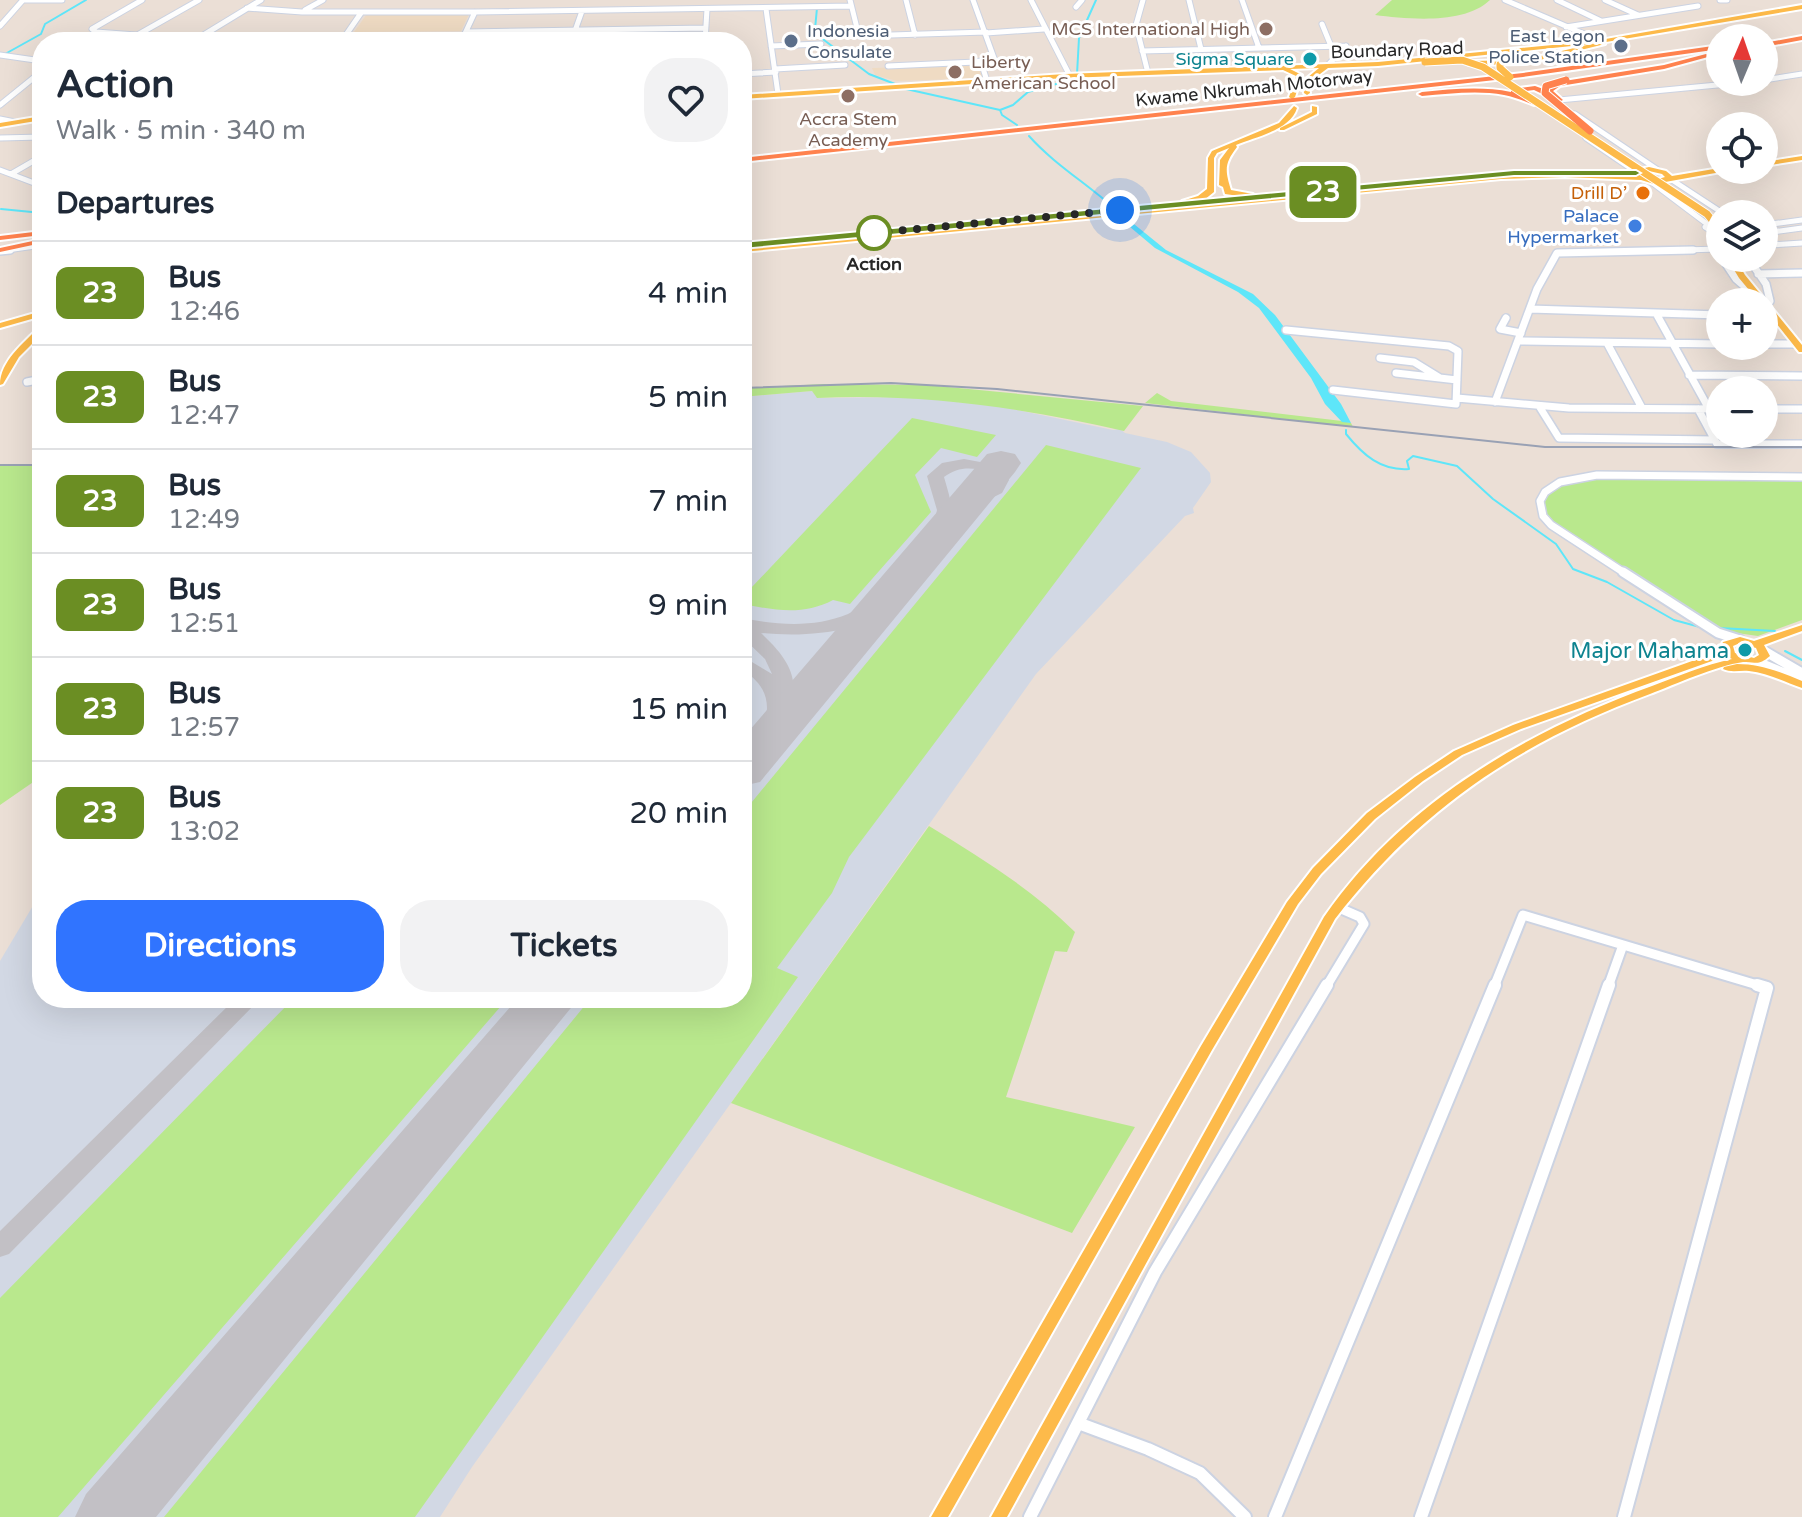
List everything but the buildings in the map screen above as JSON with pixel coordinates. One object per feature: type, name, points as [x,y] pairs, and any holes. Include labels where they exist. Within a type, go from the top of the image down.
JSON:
[{"type":"highway","points":[[1778,38],[1802,35]]},
{"type":"highway","points":[[1778,41],[1802,35]]},
{"type":"highway","name":"Kwame Nkrumah Motorway","points":[[752,162],[1706,52]]},
{"type":"highway","name":"Kwame Nkrumah Motorway","points":[[752,162],[1317,105],[1573,75],[1706,55]]},
{"type":"highway","points":[[1559,101],[1549,88],[1558,84],[1645,70],[1706,56]]},
{"type":"highway","points":[[1590,131],[1545,93],[1546,86],[1566,80],[1645,70]]},
{"type":"highway","points":[[1519,96],[1514,91],[1529,88],[1559,101]]},
{"type":"highway","points":[[1317,105],[1467,91],[1493,91],[1519,96],[1534,103]]},
{"type":"highway","points":[[0,237],[32,239]]},
{"type":"highway","points":[[0,248],[32,241]]},
{"type":"main road","name":"Boundary Road","points":[[1510,55],[1802,8]]},
{"type":"main road","name":"Boundary Road","points":[[1510,55],[1603,43],[1802,8]]},
{"type":"main road","name":"Boundary Road","points":[[1189,72],[1344,68],[1464,60],[1478,55],[1562,43],[1592,42]]},
{"type":"main road","name":"Boundary Road","points":[[752,96],[1068,73],[1285,70],[1464,60],[1489,64],[1524,62],[1603,43]]},
{"type":"main road","points":[[1478,55],[1480,60],[1489,64]]},
{"type":"main road","points":[[1499,77],[1491,64],[1510,55]]},
{"type":"main road","points":[[1510,55],[1500,64],[1504,72],[1706,208]]},
{"type":"main road","points":[[1376,66],[1472,62],[1706,213]]},
{"type":"main road","points":[[1327,68],[1307,91],[1304,85],[1327,68]]},
{"type":"main road","points":[[1298,69],[1311,72],[1311,77]]},
{"type":"main road","points":[[1285,70],[1299,75],[1292,97]]},
{"type":"main road","points":[[1222,203],[1217,158],[1234,147],[1308,119],[1315,113],[1317,105]]},
{"type":"main road","points":[[1180,205],[1201,198],[1211,190],[1211,158],[1214,152],[1281,124],[1294,108]]},
{"type":"main road","points":[[0,122],[32,119]]},
{"type":"main road","points":[[1245,138],[1258,138]]},
{"type":"main road","points":[[1222,203],[1223,160],[1234,147]]},
{"type":"main road","points":[[1778,162],[1802,158]]},
{"type":"main road","points":[[1615,172],[1620,163]]},
{"type":"main road","points":[[752,247],[1514,173],[1615,172],[1637,174],[1650,181],[1666,175],[1706,173]]},
{"type":"main road","points":[[752,247],[1501,177],[1685,176],[1706,173]]},
{"type":"main road","points":[[1589,175],[1634,180],[1658,188]]},
{"type":"main road","points":[[1683,187],[1681,182],[1685,176]]},
{"type":"main road","points":[[1224,179],[1228,192],[1240,197],[1347,189]]},
{"type":"main road","points":[[1740,272],[1754,288]]},
{"type":"main road","points":[[0,326],[32,316]]},
{"type":"main road","points":[[1778,316],[1800,345]]},
{"type":"main road","points":[[1778,318],[1800,345]]},
{"type":"main road","points":[[0,368],[21,339],[32,332]]},
{"type":"main road","points":[[0,382],[32,338]]},
{"type":"main road","points":[[939,1517],[1206,1049],[1293,902],[1317,871],[1371,816],[1458,753],[1517,727],[1727,648],[1740,640],[1762,648],[1802,631]]},
{"type":"main road","points":[[1727,648],[1748,661]]},
{"type":"main road","points":[[999,1517],[1337,907],[1365,872],[1416,821],[1482,773],[1573,721],[1722,664],[1761,660],[1762,648]]},
{"type":"main road","points":[[1482,773],[1498,772],[1585,723],[1725,669],[1747,668],[1802,682]]},
{"type":"street","points":[[0,26],[23,0],[62,0]]},
{"type":"street","points":[[96,32],[92,29],[142,0]]},
{"type":"street","points":[[141,32],[199,0]]},
{"type":"street","points":[[208,32],[261,0]]},
{"type":"street","points":[[302,12],[323,0]]},
{"type":"street","points":[[575,31],[588,0]]},
{"type":"street","points":[[906,0],[915,35]]},
{"type":"street","points":[[888,66],[981,62],[995,57],[973,0]]},
{"type":"street","points":[[1031,0],[1068,73]]},
{"type":"street","points":[[1076,7],[1082,0]]},
{"type":"street","points":[[1143,0],[1136,25],[1148,73]]},
{"type":"street","points":[[1189,0],[1201,49]]},
{"type":"street","points":[[1242,0],[1259,48]]},
{"type":"street","points":[[1505,0],[1596,39],[1613,39]]},
{"type":"street","points":[[1557,0],[1603,22]]},
{"type":"street","points":[[1605,0],[1638,15]]},
{"type":"street","points":[[247,8],[361,13],[819,8],[850,3],[859,36],[1044,29]]},
{"type":"street","points":[[1566,27],[1698,6]]},
{"type":"street","points":[[705,32],[707,9]]},
{"type":"street","points":[[766,9],[778,94]]},
{"type":"street","points":[[475,12],[466,32],[705,28]]},
{"type":"street","points":[[348,32],[361,13]]},
{"type":"street","points":[[1322,24],[1331,46]]},
{"type":"street","points":[[1562,43],[1586,39],[1575,31]]},
{"type":"street","points":[[771,46],[821,44]]},
{"type":"street","points":[[1142,51],[1346,46],[1327,68]]},
{"type":"street","points":[[3,55],[32,59]]},
{"type":"street","points":[[981,62],[987,81]]},
{"type":"street","points":[[752,73],[845,65]]},
{"type":"street","points":[[1778,78],[1802,74]]},
{"type":"street","points":[[1,103],[32,79]]},
{"type":"street","points":[[1559,101],[1706,86]]},
{"type":"street","points":[[1559,101],[1706,206]]},
{"type":"street","points":[[1534,103],[1637,174]]},
{"type":"street","points":[[0,138],[32,137]]},
{"type":"street","points":[[11,174],[32,162]]},
{"type":"street","points":[[0,170],[32,182]]},
{"type":"street","points":[[1650,181],[1706,223]]},
{"type":"street","points":[[1778,223],[1802,220]]},
{"type":"street","points":[[1778,231],[1802,228]]},
{"type":"street","points":[[1778,244],[1802,243]]},
{"type":"street","points":[[1495,402],[1546,270],[1557,253],[1706,250]]},
{"type":"street","points":[[1731,272],[1749,288]]},
{"type":"street","points":[[1758,274],[1802,273]]},
{"type":"street","points":[[1758,274],[1766,288]]},
{"type":"street","points":[[1530,309],[1706,315]]},
{"type":"street","points":[[1657,315],[1706,404]]},
{"type":"street","points":[[1506,318],[1500,329],[1519,337],[1607,343],[1706,344]]},
{"type":"street","points":[[1286,330],[1452,347],[1458,351],[1456,404],[1333,390]]},
{"type":"street","points":[[1607,343],[1642,408]]},
{"type":"street","points":[[1778,344],[1800,345]]},
{"type":"street","points":[[1380,358],[1414,362],[1440,378]]},
{"type":"street","points":[[1396,373],[1457,380]]},
{"type":"street","points":[[1689,375],[1802,376]]},
{"type":"street","points":[[27,382],[32,381]]},
{"type":"street","points":[[1457,398],[1539,406],[1706,409]]},
{"type":"street","points":[[1539,406],[1559,438],[1706,440]]},
{"type":"street","points":[[1698,409],[1706,424]]},
{"type":"street","points":[[1778,409],[1802,409]]},
{"type":"street","points":[[1778,444],[1802,444]]},
{"type":"street","points":[[1740,640],[1718,633],[1551,525],[1543,516],[1540,501],[1545,492],[1560,482],[1597,475],[1802,477]]},
{"type":"street","points":[[1718,633],[1727,648]]},
{"type":"street","points":[[1762,648],[1802,673]]},
{"type":"street","points":[[1748,661],[1802,682]]},
{"type":"street","points":[[1030,1517],[1155,1272],[1364,924],[1360,917],[1337,907]]},
{"type":"street","points":[[1275,1517],[1432,1143],[1523,915],[1767,988],[1624,1517]]},
{"type":"street","points":[[1421,1517],[1623,945]]},
{"type":"street","points":[[1078,1423],[1148,1449],[1200,1473],[1245,1517]]},
{"type":"shaded area","points":[[367,14],[469,14],[461,31],[354,32]]},
{"type":"shaded area","points":[[979,65],[985,78],[897,81],[875,75],[872,68]]},
{"type":"shaded area","points":[[812,391],[818,398],[912,397],[1003,407],[1120,429],[1125,433],[1167,442],[1191,452],[1210,473],[1211,482],[1193,508],[1194,513],[1185,516],[1036,674],[472,1467],[440,1517],[0,1517],[0,961],[32,907],[32,1008],[752,1008],[752,396]]},
{"type":"green space","points":[[1392,0],[1490,0],[1479,8],[1451,17],[1419,19],[1375,15]]},
{"type":"green space","points":[[824,384],[927,385],[1143,406],[1124,431],[1048,415],[972,404],[895,398],[817,398],[812,391],[752,396],[752,388]]},
{"type":"green space","points":[[1157,393],[1171,401],[1342,421],[1351,423],[1353,427],[1145,403]]},
{"type":"green space","points":[[912,418],[996,435],[977,457],[941,448],[915,475],[931,512],[850,604],[833,600],[799,610],[752,606],[752,587]]},
{"type":"green space","points":[[1046,445],[1141,468],[849,857],[832,893],[777,968],[798,977],[415,1517],[164,1517],[583,1008],[752,1008],[752,802]]},
{"type":"green space","points":[[0,466],[32,466],[32,783],[0,805]]},
{"type":"green space","points":[[1582,478],[1802,479],[1802,620],[1758,636],[1723,631],[1560,529],[1549,519],[1542,504],[1559,486]]},
{"type":"green space","points":[[929,826],[1024,888],[1075,932],[1067,952],[1055,951],[1006,1097],[1135,1127],[1072,1233],[731,1103]]},
{"type":"green space","points":[[284,1008],[499,1008],[58,1517],[0,1517],[0,1298]]},
{"type":"water","points":[[1117,216],[1124,216],[1166,250],[1253,294],[1275,315],[1341,404],[1351,423],[1342,422],[1325,404],[1311,378],[1259,308],[1238,292],[1155,248]]},
{"type":"waterway","points":[[42,32],[45,24],[86,0]]},
{"type":"waterway","points":[[1077,74],[1079,38],[1096,0]]},
{"type":"waterway","points":[[817,8],[815,29],[820,37],[869,74],[895,84]]},
{"type":"waterway","points":[[5,54],[32,39]]},
{"type":"waterway","points":[[1000,110],[1013,105],[1028,92],[1077,78]]},
{"type":"waterway","points":[[906,89],[1000,110]]},
{"type":"waterway","points":[[1000,110],[1002,115],[1017,125]]},
{"type":"waterway","points":[[1029,136],[1114,208]]},
{"type":"waterway","points":[[1,209],[32,212]]},
{"type":"waterway","points":[[1346,430],[1346,434],[1366,455],[1390,467],[1409,469],[1407,461],[1413,456],[1457,466],[1493,499],[1556,544],[1573,569],[1607,582],[1674,620],[1700,627]]},
{"type":"waterway","points":[[1719,628],[1775,631]]},
{"type":"waterway","points":[[1785,651],[1802,660]]},
{"type":"taxiway","points":[[941,534],[945,510],[935,476],[956,464],[996,469],[1001,480],[996,489],[965,506]]},
{"type":"taxiway","points":[[752,626],[799,630],[818,628],[854,618],[887,599]]},
{"type":"taxiway","points":[[752,635],[773,657],[784,681],[786,695],[777,722]]},
{"type":"taxiway","points":[[752,668],[764,677],[776,694],[778,715],[769,739]]},
{"type":"taxiway","points":[[0,1247],[240,1008]]},
{"type":"runway","points":[[752,759],[1001,463]]},
{"type":"runway","points":[[112,1517],[542,1008]]},
{"type":"railway","points":[[752,388],[891,383],[997,389],[1545,447],[1802,447]]},
{"type":"railway","points":[[0,465],[32,465]]},
{"type":"bus line","name":"23","points":[[752,245],[1514,173],[1636,173]]},
{"type":"place","name":"MCS International High","points":[[1266,29]]},
{"type":"place","name":"Indonesia Consulate","points":[[791,41]]},
{"type":"place","name":"East Legon Police Station","points":[[1621,46]]},
{"type":"place","name":"Sigma Square","points":[[1310,59]]},
{"type":"place","name":"Liberty American School","points":[[955,72]]},
{"type":"place","name":"Accra Stem Academy","points":[[848,96]]},
{"type":"place","name":"Drill D’","points":[[1643,193]]},
{"type":"place","name":"Palace Hypermarket","points":[[1635,226]]},
{"type":"place","name":"Action","points":[[874,233]]},
{"type":"place","name":"Major Mahama","points":[[1745,650]]},
{"type":"route","points":[[874,233],[1120,210]]}]
